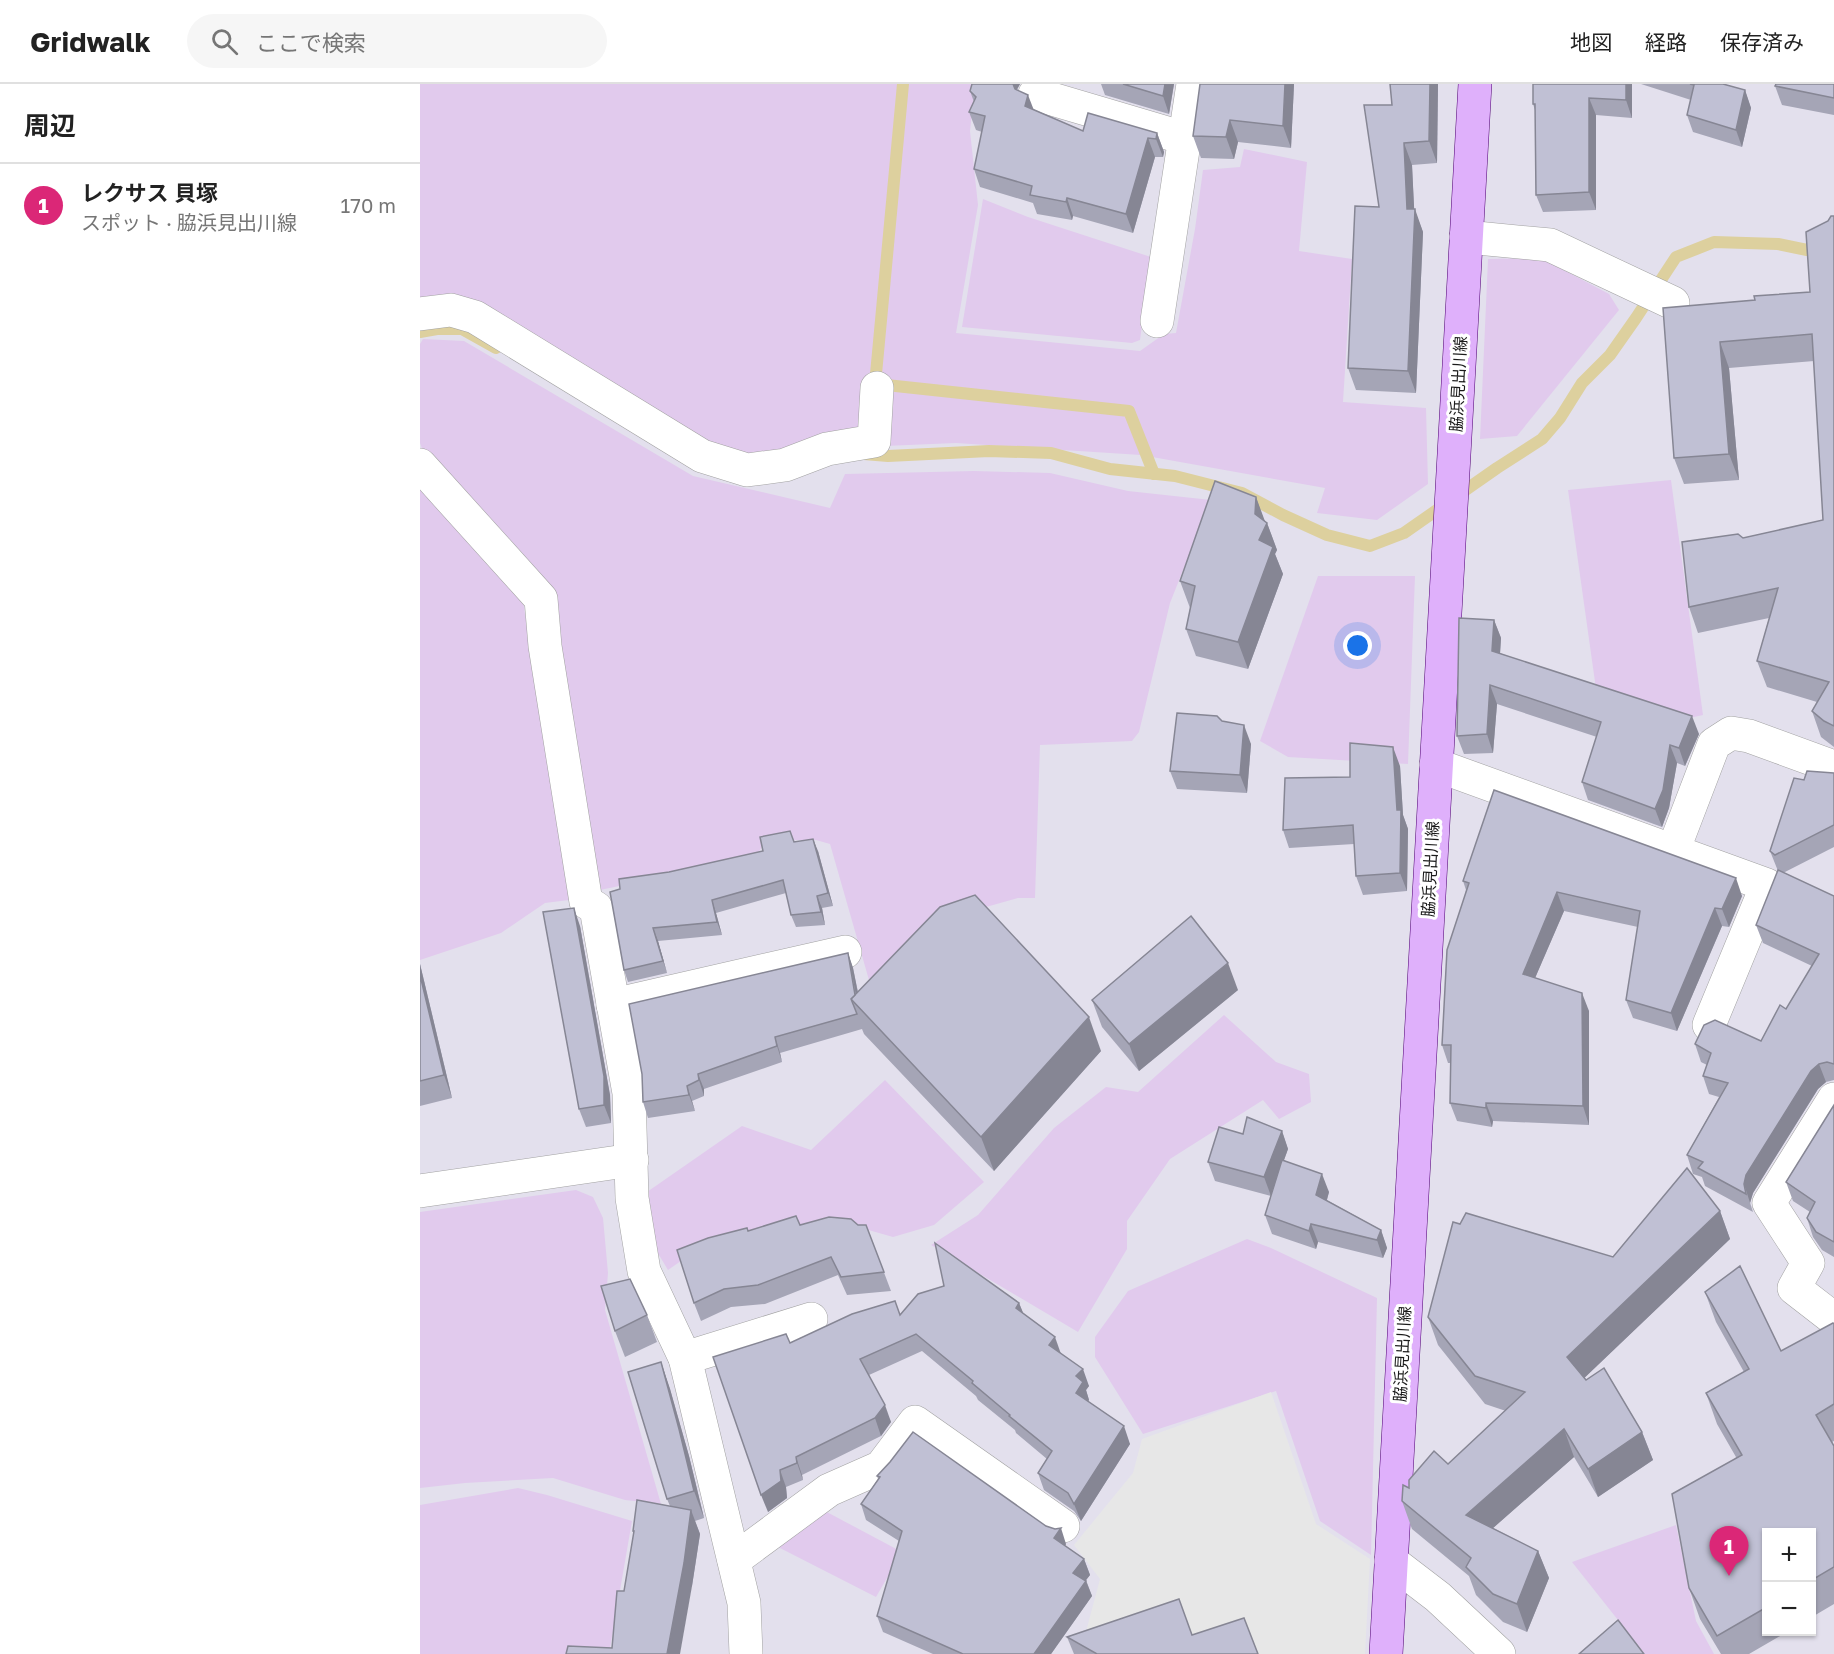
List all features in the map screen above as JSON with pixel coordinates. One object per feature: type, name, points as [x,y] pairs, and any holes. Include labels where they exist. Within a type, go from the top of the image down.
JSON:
[{"type":"street","points":[[1157,321],[1193,84]]},
{"type":"street","name":"脇浜見出川線","points":[[1386,1654],[1474,84]]},
{"type":"street","points":[[1035,94],[1184,138]]},
{"type":"street","points":[[1466,237],[1550,245],[1673,303]]},
{"type":"street","points":[[420,314],[451,310],[475,317],[702,456],[747,470],[785,465],[827,449],[874,441],[877,388]]},
{"type":"street","points":[[420,465],[541,599],[545,646],[586,902],[596,908],[629,1093],[632,1198],[644,1271],[684,1358],[744,1603],[746,1654]]},
{"type":"street","points":[[1673,851],[1714,744],[1731,733],[1749,736],[1834,766]]},
{"type":"street","points":[[1436,765],[1767,885],[1708,1025]]},
{"type":"street","points":[[614,1005],[845,952]]},
{"type":"street","points":[[1834,1099],[1769,1203],[1808,1263],[1794,1288],[1834,1319]]},
{"type":"street","points":[[420,1191],[632,1160]]},
{"type":"street","points":[[684,1358],[811,1319]]},
{"type":"street","points":[[734,1560],[829,1490],[880,1467],[915,1422],[1062,1526]]},
{"type":"street","points":[[1391,1561],[1438,1597],[1499,1654]]},
{"type":"shaded area","points":[[420,84],[975,84],[970,131],[978,205],[956,333],[1140,351],[1164,334],[1176,333],[1203,170],[1240,167],[1244,149],[1307,162],[1299,251],[1352,259],[1343,402],[1426,408],[1428,484],[1377,520],[1317,513],[1325,488],[1141,455],[956,443],[837,448],[747,470],[451,310],[420,314]]},
{"type":"shaded area","points":[[983,199],[1028,217],[1151,257],[1140,340],[1132,343],[962,327]]},
{"type":"shaded area","points":[[1541,258],[1609,294],[1619,310],[1517,436],[1480,439],[1488,259]]},
{"type":"shaded area","points":[[423,339],[464,341],[693,476],[830,508],[845,474],[974,471],[1050,473],[1128,491],[1211,500],[1170,603],[1139,732],[1132,741],[1040,745],[1035,898],[1018,898],[954,916],[873,994],[830,844],[816,840],[765,840],[756,858],[595,891],[550,594],[424,454],[420,443],[420,344]]},
{"type":"shaded area","points":[[1671,480],[1703,715],[1685,719],[1596,689],[1568,490]]},
{"type":"shaded area","points":[[420,487],[523,601],[569,900],[545,903],[501,933],[420,960]]},
{"type":"shaded area","points":[[1318,576],[1415,576],[1408,764],[1288,757],[1260,741]]},
{"type":"shaded area","points":[[1224,1015],[1276,1062],[1309,1074],[1311,1102],[1279,1119],[1263,1100],[1170,1159],[1127,1221],[1127,1249],[1078,1332],[931,1245],[978,1215],[1054,1128],[1106,1087],[1138,1092]]},
{"type":"shaded area","points":[[885,1080],[984,1182],[934,1225],[893,1237],[851,1225],[691,1254],[668,1270],[653,1245],[647,1192],[742,1126],[811,1150]]},
{"type":"shaded area","points":[[576,1190],[593,1197],[603,1218],[608,1273],[605,1310],[661,1504],[625,1500],[553,1478],[420,1488],[420,1212]]},
{"type":"shaded area","points":[[1247,1239],[1377,1298],[1371,1555],[1320,1521],[1276,1391],[1143,1434],[1095,1357],[1095,1337],[1128,1291]]},
{"type":"shaded area","points":[[1271,1392],[1316,1524],[1370,1559],[1365,1654],[1080,1654],[1100,1579],[1074,1545],[1133,1473],[1142,1439]]},
{"type":"shaded area","points":[[518,1488],[632,1521],[609,1654],[420,1654],[420,1505]]},
{"type":"shaded area","points":[[823,1510],[902,1552],[876,1597],[778,1547]]},
{"type":"shaded area","points":[[1676,1525],[1696,1621],[1714,1654],[1645,1654],[1572,1562]]},
{"type":"building","points":[[972,84],[1013,84],[1015,89],[1028,95],[1025,106],[1083,131],[1088,113],[1157,133],[1156,139],[1148,138],[1126,214],[1067,198],[1066,202],[1030,195],[1032,186],[974,169],[985,116],[969,112],[976,97],[970,91]]},
{"type":"building","points":[[1123,84],[1165,84],[1163,96]]},
{"type":"building","points":[[1200,84],[1285,84],[1283,126],[1230,120],[1226,137],[1193,136]]},
{"type":"building","points":[[1390,84],[1430,84],[1429,141],[1404,143],[1407,209],[1415,209],[1408,371],[1348,368],[1355,206],[1379,207],[1364,105],[1392,105]]},
{"type":"building","points":[[1533,84],[1626,84],[1626,100],[1589,98],[1589,192],[1536,195]]},
{"type":"building","points":[[1690,84],[1723,84],[1745,90],[1736,130],[1687,115],[1694,85]]},
{"type":"building","points":[[1776,84],[1834,84],[1834,98],[1775,86]]},
{"type":"building","points":[[1831,216],[1834,216],[1834,726],[1812,711],[1829,682],[1757,661],[1778,588],[1689,607],[1682,542],[1738,534],[1743,538],[1823,520],[1812,334],[1720,342],[1729,454],[1674,458],[1663,308],[1755,300],[1754,296],[1810,292],[1806,232],[1828,221]]},
{"type":"building","points":[[1215,481],[1256,497],[1255,514],[1267,523],[1259,540],[1273,547],[1238,642],[1186,629],[1195,586],[1180,581]]},
{"type":"building","points":[[1459,618],[1494,620],[1492,651],[1692,716],[1679,748],[1670,745],[1663,790],[1655,809],[1582,782],[1601,722],[1490,685],[1487,734],[1457,736]]},
{"type":"building","points":[[1177,713],[1217,716],[1222,721],[1244,725],[1240,775],[1170,771]]},
{"type":"building","points":[[1350,743],[1393,747],[1397,810],[1401,810],[1400,873],[1356,876],[1353,825],[1283,830],[1285,778],[1350,777]]},
{"type":"building","points":[[1807,771],[1834,773],[1834,825],[1775,855],[1770,851],[1794,778],[1804,780]]},
{"type":"building","points":[[1494,790],[1736,878],[1722,909],[1715,908],[1671,1013],[1626,1000],[1640,911],[1557,892],[1523,974],[1582,993],[1583,1106],[1486,1103],[1486,1108],[1450,1103],[1451,1045],[1442,1045],[1447,950],[1469,883],[1463,881]]},
{"type":"building","points":[[790,831],[794,842],[813,839],[828,893],[817,896],[821,912],[791,915],[783,880],[712,900],[717,922],[653,928],[663,961],[624,970],[610,892],[620,889],[619,879],[669,872],[763,851],[760,837]]},
{"type":"building","points":[[1778,870],[1834,896],[1834,1064],[1827,1062],[1819,1064],[1811,1071],[1746,1175],[1744,1184],[1746,1194],[1698,1168],[1703,1162],[1687,1155],[1728,1083],[1703,1076],[1711,1053],[1695,1044],[1704,1025],[1715,1020],[1761,1041],[1780,1005],[1786,1009],[1819,954],[1756,925]]},
{"type":"building","points":[[975,895],[1089,1017],[981,1137],[851,999],[940,907]]},
{"type":"building","points":[[574,908],[604,1076],[604,1105],[579,1109],[543,912]]},
{"type":"building","points":[[1191,916],[1228,963],[1129,1044],[1092,1000]]},
{"type":"building","points":[[848,953],[855,995],[851,999],[857,1014],[775,1037],[777,1046],[698,1074],[699,1080],[687,1086],[689,1095],[643,1102],[642,1074],[629,1004]]},
{"type":"building","points":[[420,975],[444,1075],[420,1081]]},
{"type":"building","points":[[1834,1105],[1834,1242],[1816,1232],[1807,1218],[1815,1202],[1786,1182]]},
{"type":"building","points":[[1247,1117],[1282,1131],[1264,1177],[1208,1162],[1219,1127],[1243,1134]]},
{"type":"building","points":[[1282,1160],[1322,1174],[1316,1195],[1381,1230],[1377,1240],[1311,1224],[1309,1231],[1265,1215]]},
{"type":"building","points":[[1687,1168],[1720,1211],[1567,1357],[1586,1380],[1604,1368],[1642,1432],[1588,1469],[1564,1429],[1466,1515],[1538,1551],[1517,1604],[1493,1594],[1466,1567],[1471,1558],[1402,1501],[1403,1485],[1409,1488],[1409,1480],[1434,1451],[1448,1464],[1525,1392],[1475,1376],[1428,1317],[1453,1222],[1460,1224],[1466,1213],[1613,1257]]},
{"type":"building","points":[[796,1216],[800,1225],[829,1217],[851,1219],[858,1225],[866,1225],[884,1272],[841,1277],[831,1257],[758,1285],[724,1289],[694,1303],[677,1250],[708,1238],[747,1228],[748,1231]]},
{"type":"building","points":[[935,1243],[1019,1303],[1016,1308],[1055,1337],[1049,1345],[1083,1369],[1076,1376],[1083,1382],[1076,1393],[1124,1426],[1074,1504],[1068,1493],[1038,1473],[1052,1451],[916,1334],[860,1359],[885,1405],[875,1418],[796,1457],[797,1463],[780,1470],[781,1481],[761,1495],[713,1357],[786,1334],[790,1343],[852,1314],[895,1301],[900,1315],[918,1294],[944,1286]]},
{"type":"building","points":[[1740,1266],[1781,1351],[1834,1324],[1834,1404],[1816,1415],[1834,1446],[1834,1567],[1816,1578],[1816,1528],[1762,1528],[1762,1610],[1717,1636],[1689,1588],[1672,1494],[1742,1455],[1706,1393],[1749,1369],[1705,1292]]},
{"type":"building","points":[[630,1279],[647,1315],[615,1331],[601,1286]]},
{"type":"building","points":[[661,1362],[694,1491],[667,1499],[628,1372]]},
{"type":"building","points":[[913,1432],[1046,1526],[1061,1528],[1054,1538],[1084,1559],[1073,1573],[1086,1581],[1034,1654],[963,1654],[877,1616],[902,1531],[861,1504],[880,1477],[877,1476]]},
{"type":"building","points":[[637,1500],[691,1510],[684,1563],[667,1654],[566,1654],[568,1646],[612,1648],[617,1591],[624,1591]]},
{"type":"building","points":[[1179,1599],[1192,1635],[1244,1618],[1258,1654],[1097,1654],[1067,1637]]},
{"type":"building","points":[[1618,1620],[1644,1654],[1579,1654]]},
{"type":"waterway","points":[[903,84],[876,374],[877,384],[1129,411],[1154,474]]},
{"type":"waterway","points":[[864,454],[888,456],[989,451],[1051,453],[1110,469],[1175,476],[1242,493],[1327,535],[1370,546],[1404,533],[1542,439],[1560,418],[1582,383],[1610,355],[1676,257],[1714,242],[1778,244],[1807,250],[1834,235]]},
{"type":"waterway","points":[[420,332],[462,329],[496,348]]},
{"type":"place","name":"レクサス 貝塚","points":[[1729,1576]]}]
